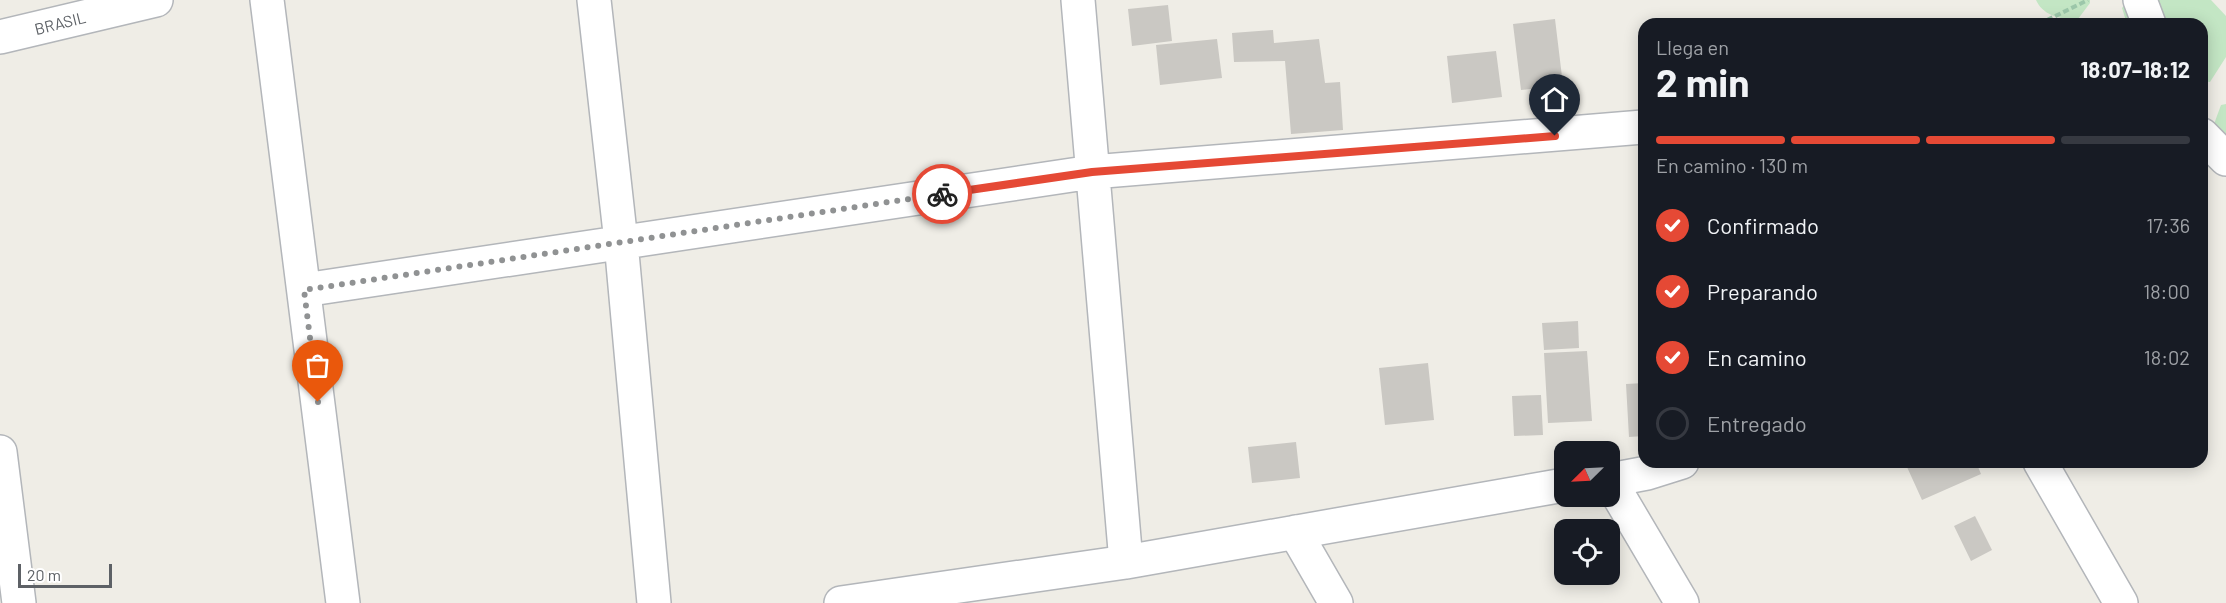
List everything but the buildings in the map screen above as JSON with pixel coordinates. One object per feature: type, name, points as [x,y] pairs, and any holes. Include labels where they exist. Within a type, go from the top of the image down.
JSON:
[{"type":"street","name":"BRASIL","points":[[0,38],[123,4],[156,0]]},
{"type":"street","points":[[267,0],[343,603]]},
{"type":"street","points":[[594,0],[621,242],[654,603]]},
{"type":"street","points":[[1078,0],[1126,562]]},
{"type":"street","points":[[2140,0],[2147,18]]},
{"type":"street","points":[[304,290],[1092,172],[1638,127]]},
{"type":"street","points":[[2208,141],[2226,159]]},
{"type":"street","points":[[0,453],[19,603]]},
{"type":"street","points":[[1620,478],[1663,468]]},
{"type":"street","points":[[2043,468],[2121,603]]},
{"type":"street","points":[[841,603],[917,597],[1554,487]]},
{"type":"street","points":[[1620,497],[1682,603]]},
{"type":"street","points":[[1295,532],[1336,603]]},
{"type":"path","points":[[2051,18],[2088,0]]},
{"type":"green space","points":[[2036,0],[2090,0],[2079,18],[2060,18],[2043,10]]},
{"type":"green space","points":[[2129,0],[2211,0],[2226,16],[2226,57],[2210,82],[2208,82],[2208,18],[2125,18],[2122,8]]},
{"type":"green space","points":[[2226,104],[2226,135],[2221,135],[2214,124],[2221,105]]},
{"type":"way so far","points":[[318,402],[304,290],[942,194]]},
{"type":"route","points":[[942,194],[1092,172],[1555,136]]}]
